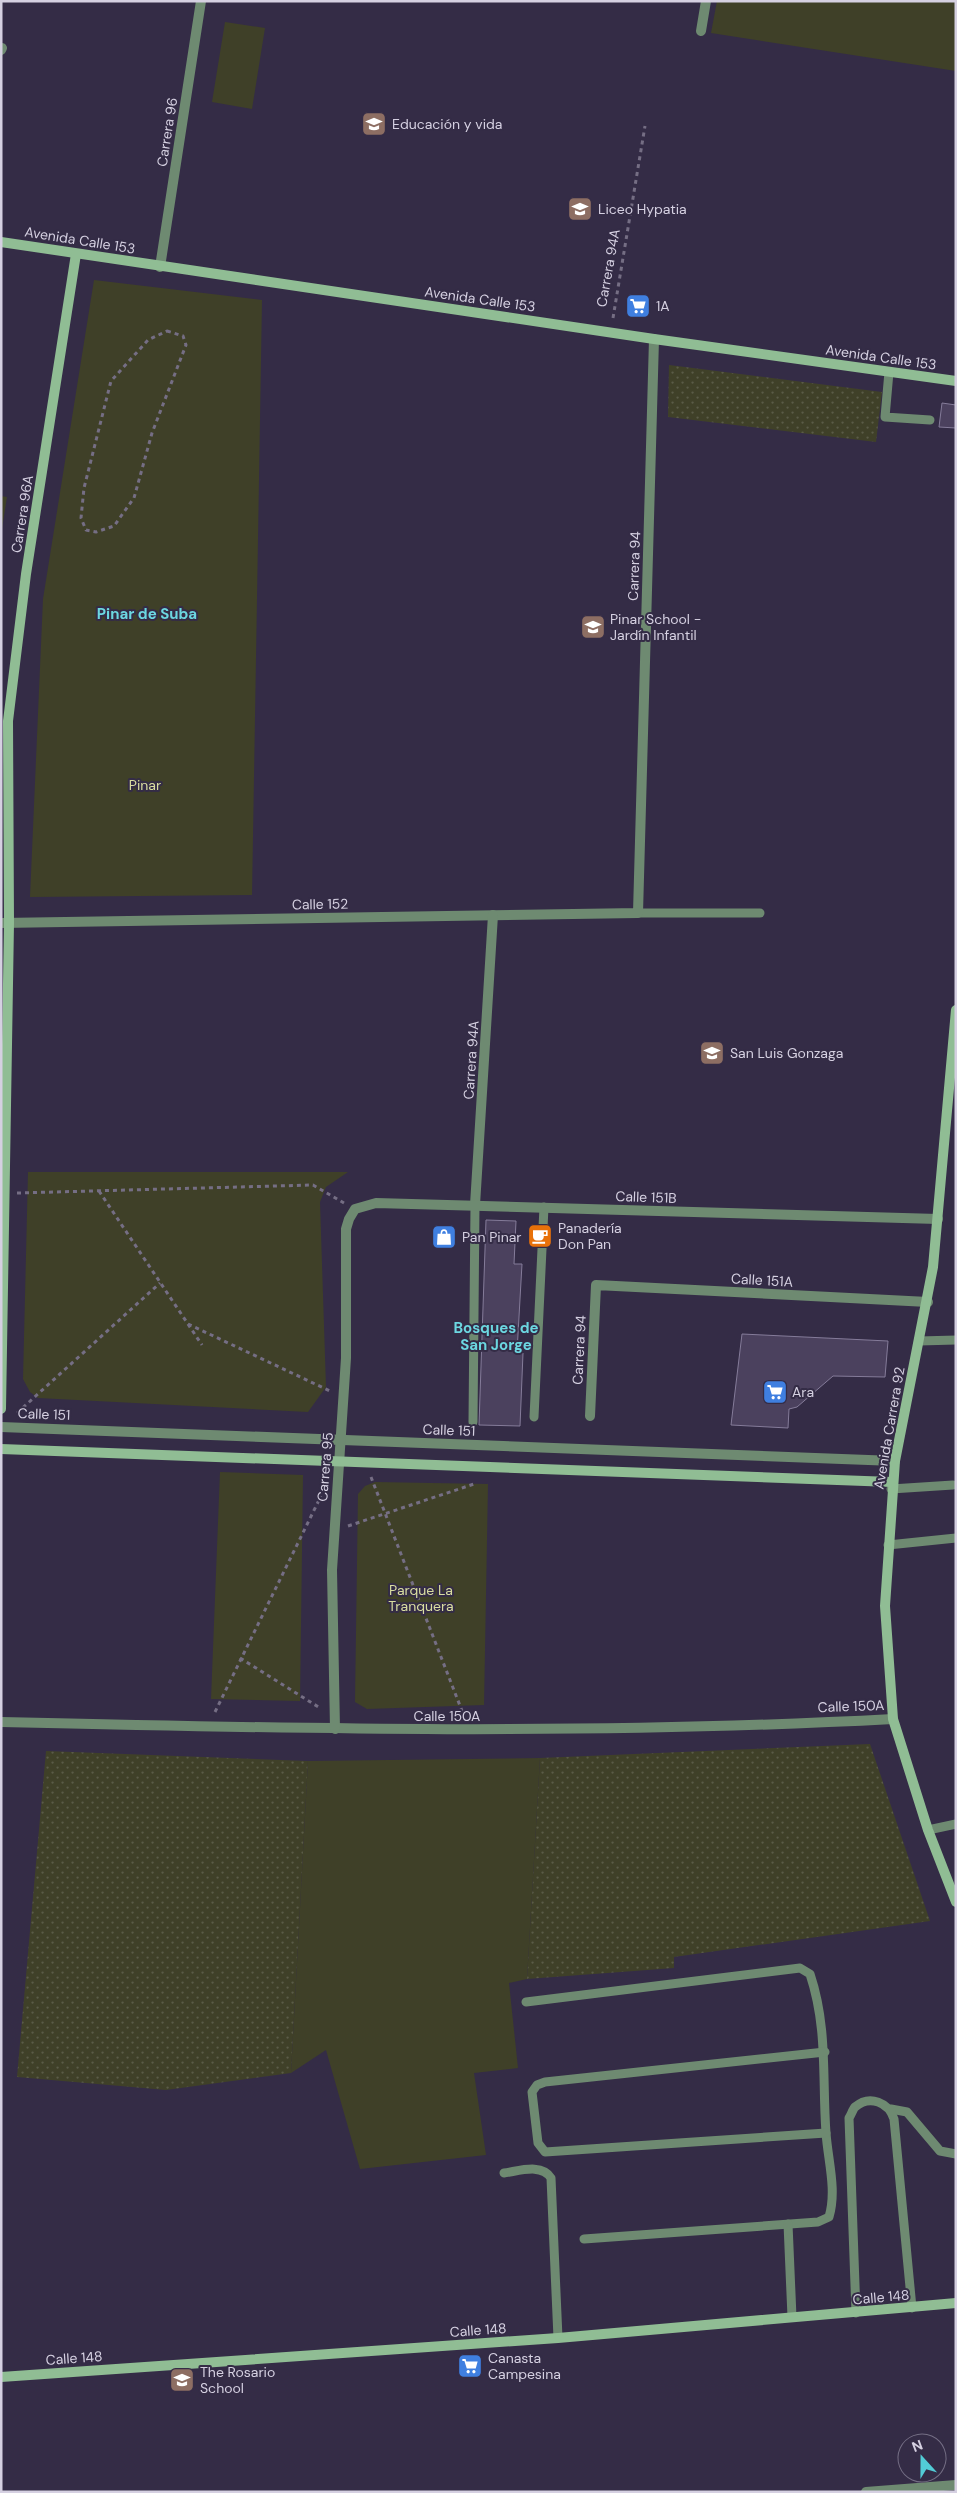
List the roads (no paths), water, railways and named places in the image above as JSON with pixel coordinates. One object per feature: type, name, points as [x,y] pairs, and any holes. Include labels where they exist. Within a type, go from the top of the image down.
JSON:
[{"type":"street","name":"Carrera 96","points":[[160,267],[201,1]]},
{"type":"street","points":[[701,31],[706,1]]},
{"type":"street","name":"Avenida Calle 153","points":[[1,242],[654,339],[956,381]]},
{"type":"street","name":"Carrera 96A","points":[[1,1409],[7,746],[10,694],[26,574],[76,254]]},
{"type":"street","name":"Carrera 94","points":[[638,913],[654,339]]},
{"type":"street","name":"Calle 152","points":[[5,923],[638,913]]},
{"type":"street","name":"Carrera 94A","points":[[476,1205],[493,915]]},
{"type":"street","name":"Avenida Carrera 92","points":[[956,1010],[938,1219],[928,1302],[895,1461],[892,1485],[885,1606],[893,1718],[928,1830],[956,1902]]},
{"type":"street","name":"Calle 151B","points":[[355,1209],[376,1203],[938,1219]]},
{"type":"street","name":"Carrera 95","points":[[335,1729],[333,1531],[344,1398],[346,1229],[355,1209]]},
{"type":"street","name":"Carrera 94","points":[[590,1416],[596,1285]]},
{"type":"street","name":"Calle 151A","points":[[596,1285],[928,1302]]},
{"type":"street","name":"Calle 151","points":[[1,1427],[895,1461]]},
{"type":"street","points":[[1,1449],[366,1462],[892,1485]]},
{"type":"street","name":"Calle 150A","points":[[1,1722],[469,1730],[893,1718]]},
{"type":"street","name":"Calle 148","points":[[1,2377],[558,2338],[956,2304]]},
{"type":"street","points":[[866,2492],[956,2485]]},
{"type":"lane","points":[[889,372],[885,417],[930,420]]},
{"type":"lane","points":[[638,913],[760,913]]},
{"type":"lane","points":[[473,1422],[476,1205]]},
{"type":"lane","points":[[534,1417],[544,1207]]},
{"type":"lane","points":[[919,1341],[956,1340]]},
{"type":"lane","points":[[892,1485],[953,1485]]},
{"type":"lane","points":[[888,1545],[956,1538]]},
{"type":"lane","points":[[928,1830],[956,1824]]},
{"type":"lane","points":[[526,2002],[800,1968],[810,1974],[814,1986],[825,2052],[826,2133],[834,2202],[829,2216],[818,2222],[584,2239]]},
{"type":"lane","points":[[825,2052],[545,2082],[537,2085],[532,2092],[538,2143],[544,2152],[826,2133]]},
{"type":"lane","points":[[856,2313],[849,2118],[855,2107],[867,2102],[882,2102],[891,2109],[908,2112],[940,2151],[956,2154]]},
{"type":"lane","points":[[891,2109],[894,2118],[912,2308]]},
{"type":"lane","points":[[504,2173],[540,2169],[547,2172],[551,2178],[558,2338]]},
{"type":"lane","points":[[788,2224],[792,2317]]},
{"type":"place","name":"Educación y vida","points":[[374,124]]},
{"type":"place","name":"Liceo Hypatia","points":[[580,209]]},
{"type":"place","name":"1A","points":[[638,306]]},
{"type":"place","name":"Pinar School - Jardín Infantil","points":[[593,627]]},
{"type":"place","name":"San Luis Gonzaga","points":[[712,1053]]},
{"type":"place","name":"Panadería Don Pan","points":[[540,1236]]},
{"type":"place","name":"Pan Pinar","points":[[444,1237]]},
{"type":"place","name":"Ara","points":[[775,1392]]},
{"type":"place","name":"Canasta Campesina","points":[[470,2366]]},
{"type":"place","name":"The Rosario School","points":[[182,2380]]},
{"type":"district","name":"Pinar de Suba","points":[[147,614]]},
{"type":"district","name":"Bosques de San Jorge","points":[[496,1336]]},
{"type":"park label","name":"Pinar","points":[[145,785]]},
{"type":"park label","name":"Parque La Tranquera","points":[[421,1598]]}]
